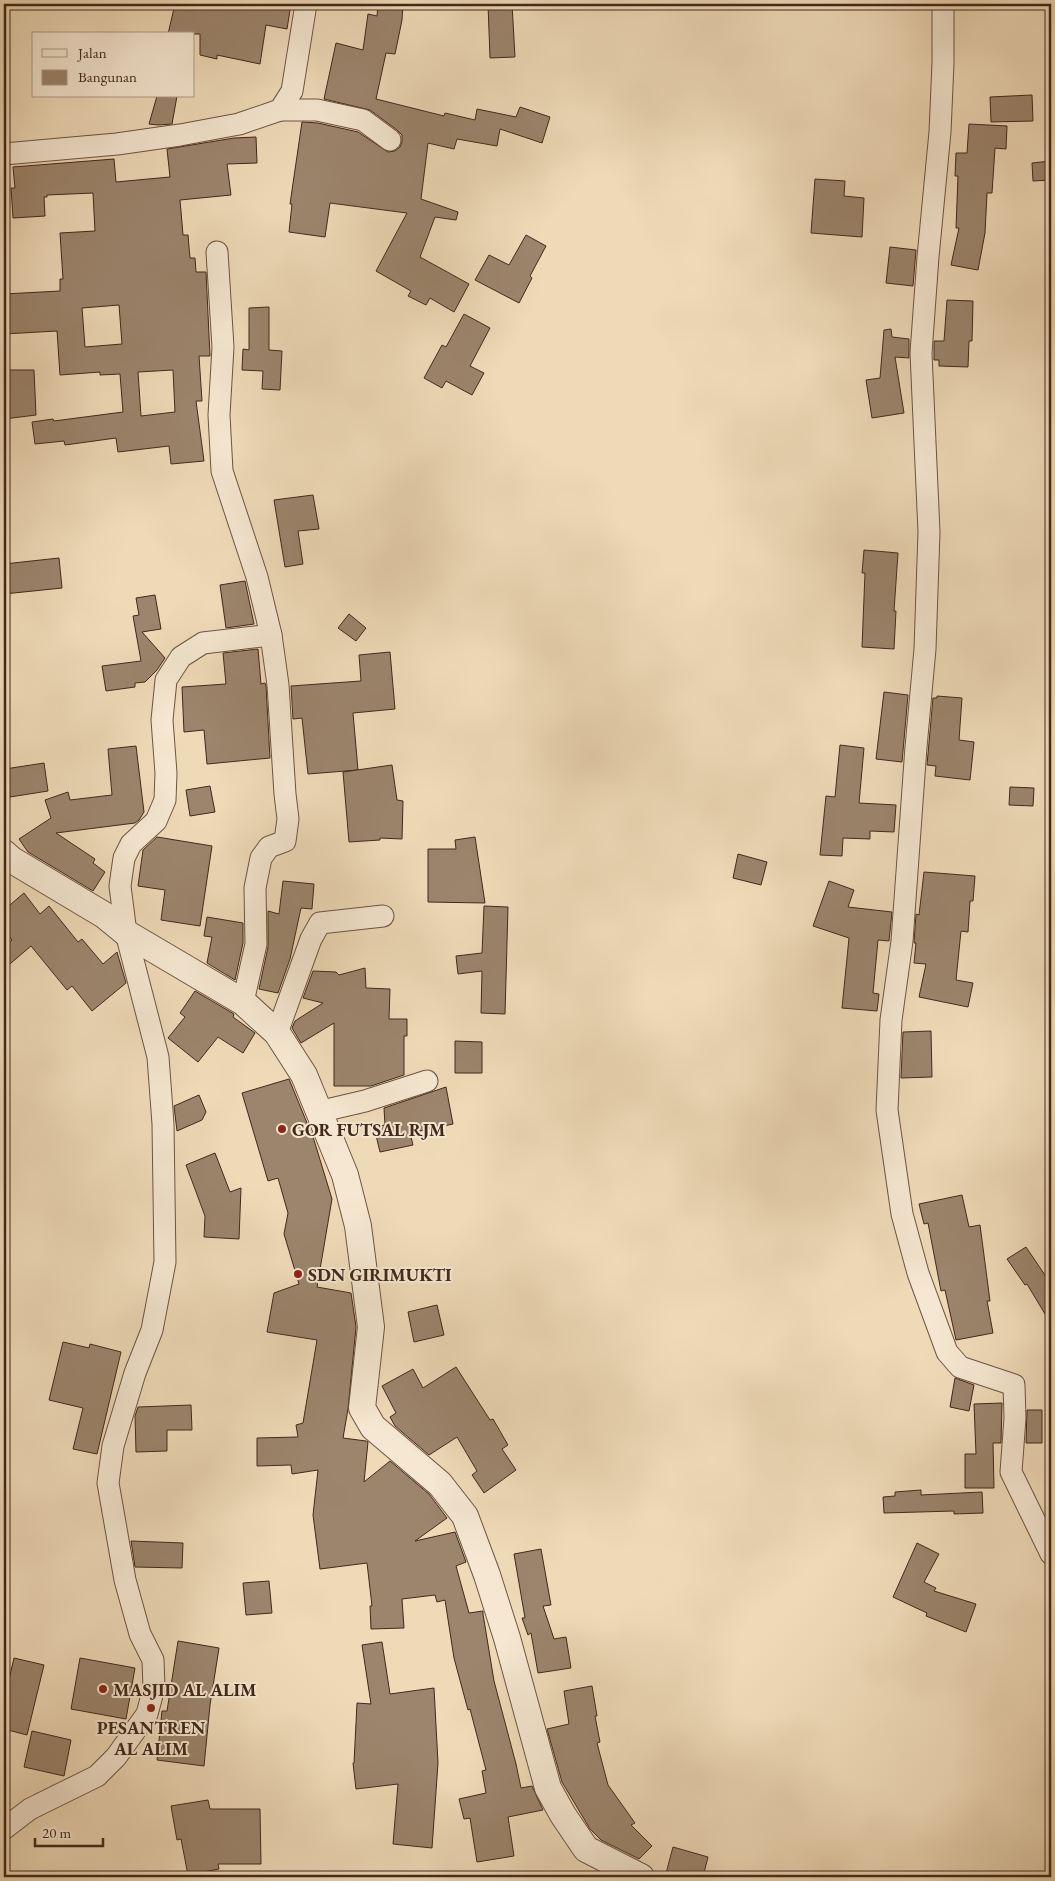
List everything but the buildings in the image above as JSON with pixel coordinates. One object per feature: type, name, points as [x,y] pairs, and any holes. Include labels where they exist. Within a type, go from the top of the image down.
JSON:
[{"type":"street","points":[[280,110],[292,91],[306,4]]},
{"type":"street","points":[[943,4],[940,132],[921,353],[929,532],[925,649],[915,756],[902,941],[891,1020],[888,1110],[902,1214],[918,1273],[936,1324],[947,1352],[960,1367],[1014,1385],[1015,1418],[1011,1472],[1051,1554]]},
{"type":"street","points":[[4,154],[117,144],[180,135],[239,124],[280,110],[317,110],[362,120],[390,140]]},
{"type":"street","points":[[217,252],[223,347],[219,415],[222,470],[257,577],[271,635],[278,686],[288,819],[285,841],[269,847],[261,858],[255,888],[256,944],[243,1002]]},
{"type":"street","points":[[4,1829],[30,1809],[97,1776],[116,1757],[146,1714],[154,1688],[153,1660],[140,1634],[125,1580],[108,1482],[113,1446],[135,1373],[152,1330],[165,1262],[163,1124],[158,1057],[126,933],[120,886],[124,858],[131,844],[156,821],[165,800],[166,773],[162,720],[166,680],[181,657],[203,643],[271,635]]},
{"type":"street","points":[[4,853],[104,915],[126,933],[243,1002],[277,1033],[304,1075],[346,1175],[358,1226],[371,1328],[362,1408],[373,1427],[440,1484],[465,1516],[487,1575],[507,1638],[548,1788],[563,1815],[586,1849],[640,1877]]},
{"type":"street","points":[[277,1033],[311,938],[320,923],[383,916]]},
{"type":"street","points":[[318,1112],[365,1101],[427,1081]]},
{"type":"place","name":"GOR FUTSAL RJM","points":[[282,1129]]},
{"type":"place","name":"SDN GIRIMUKTI","points":[[298,1274]]},
{"type":"place","name":"MASJID AL ALIM","points":[[103,1689]]},
{"type":"place","name":"PESANTREN AL ALIM","points":[[151,1708]]}]
